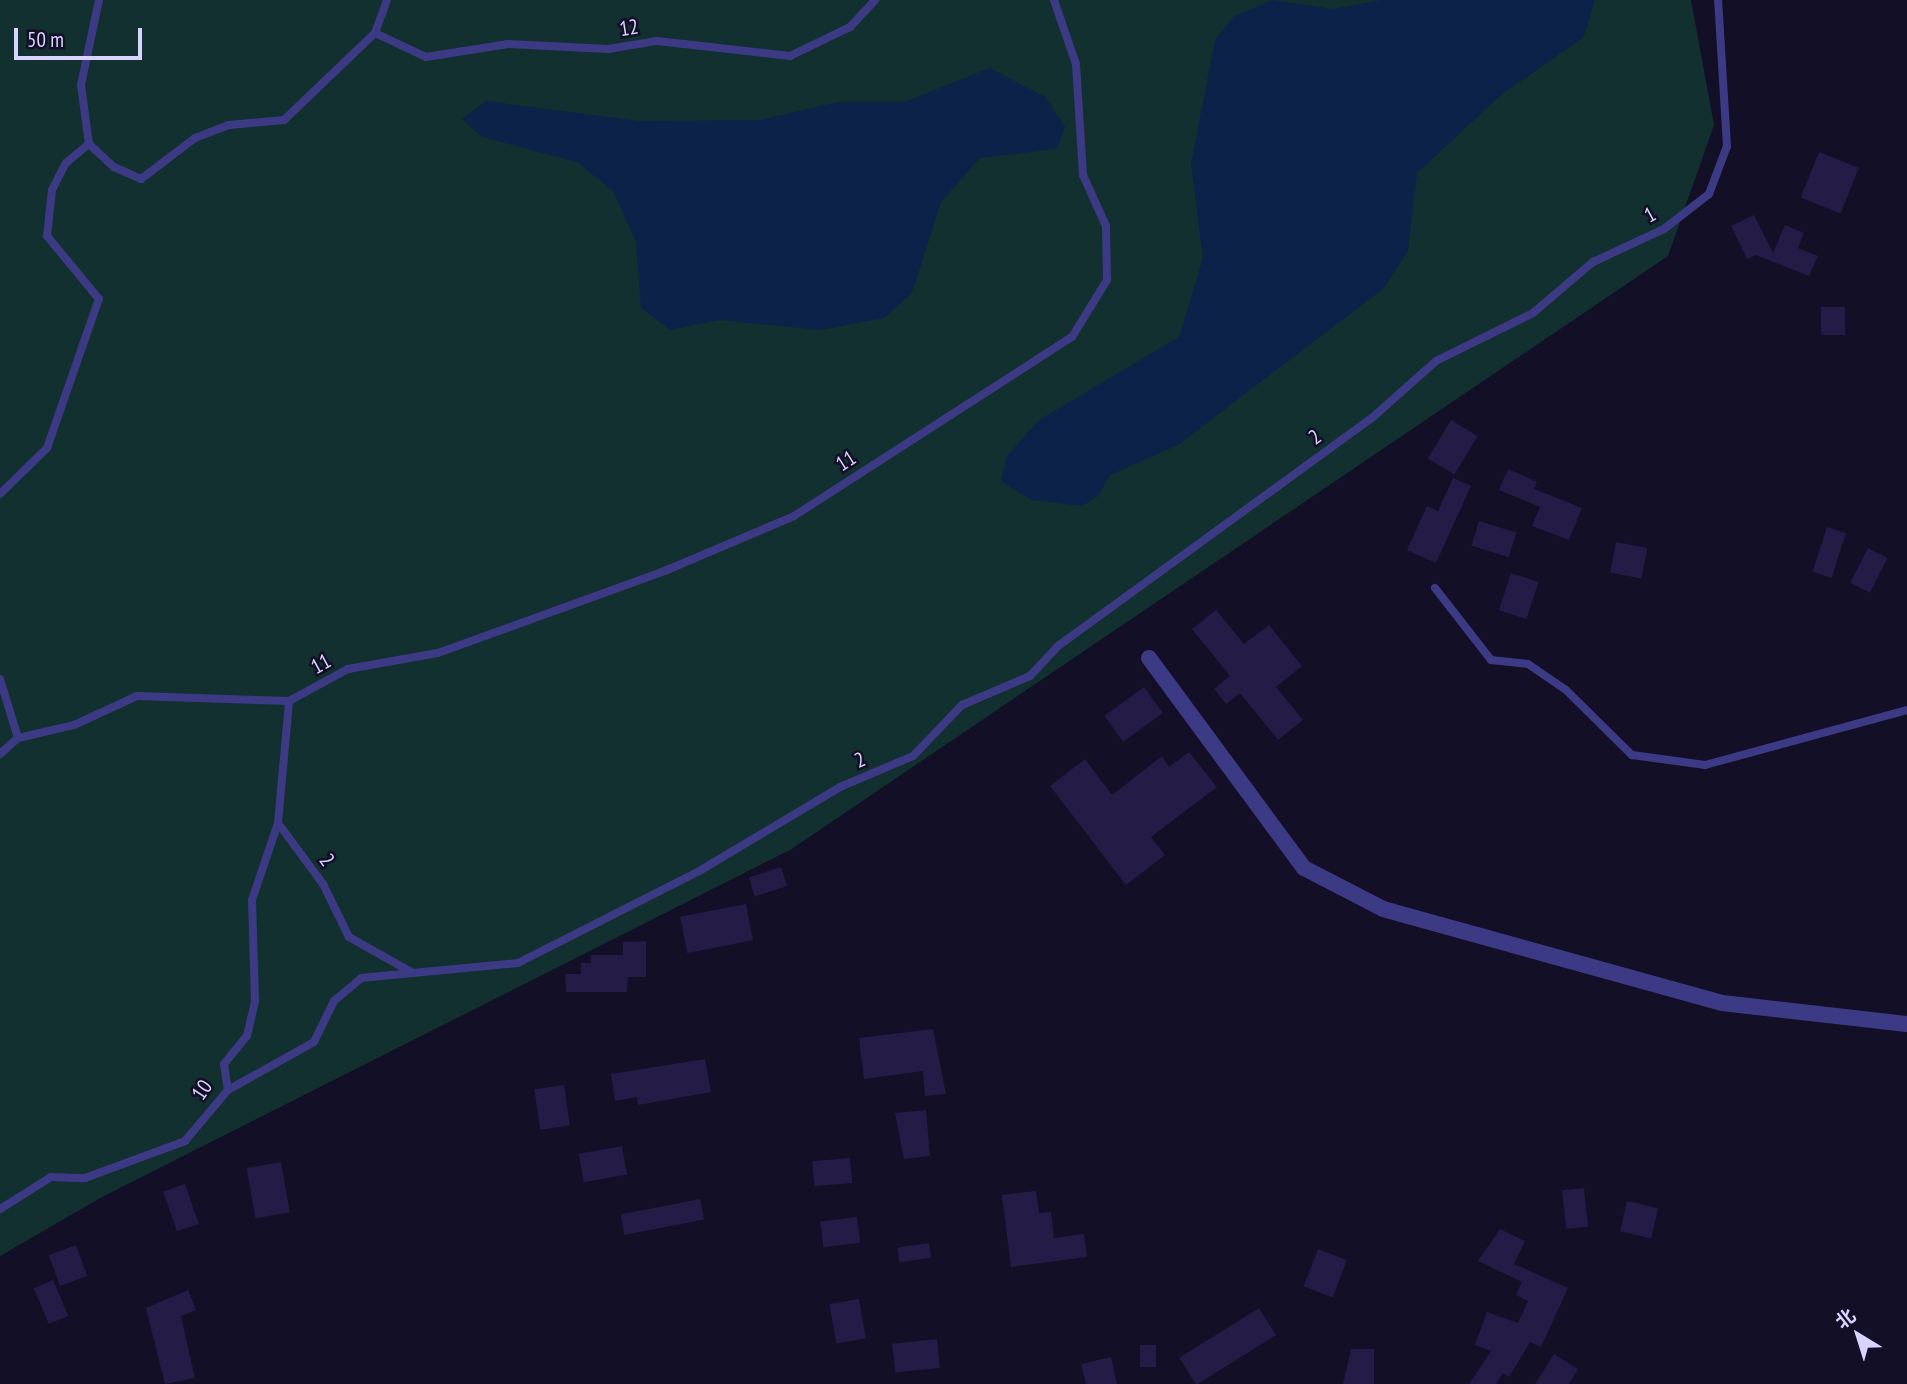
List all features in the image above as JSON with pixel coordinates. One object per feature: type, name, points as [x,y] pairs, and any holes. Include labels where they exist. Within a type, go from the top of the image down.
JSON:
[{"type":"street","points":[[1149,658],[1304,867],[1383,909],[1722,1003],[1907,1024]]},
{"type":"lane","points":[[99,0],[81,85],[89,144],[114,167],[141,179],[195,138],[229,125],[284,120],[375,33],[387,0]]},
{"type":"lane","name":"12","points":[[375,33],[425,57],[508,44],[608,49],[657,41],[790,56],[850,27],[875,0]]},
{"type":"lane","name":"11","points":[[289,701],[348,669],[438,653],[667,570],[794,516],[1072,337],[1107,280],[1106,226],[1083,175],[1076,64],[1054,0]]},
{"type":"lane","name":"1","points":[[1436,361],[1533,313],[1593,262],[1664,229],[1709,194],[1727,146],[1718,0]]},
{"type":"lane","points":[[0,494],[47,448],[99,299],[47,236],[52,190],[66,163],[89,144]]},
{"type":"lane","name":"2","points":[[278,823],[323,884],[349,937],[413,973],[518,963],[701,870],[840,787],[913,756],[962,705],[1030,676],[1058,646],[1373,417],[1436,361]]},
{"type":"lane","points":[[1435,588],[1490,660],[1528,664],[1566,690],[1632,755],[1705,765],[1907,710]]},
{"type":"lane","points":[[0,680],[18,738]]},
{"type":"lane","points":[[0,754],[18,738],[74,725],[137,696],[289,701]]},
{"type":"lane","name":"10","points":[[0,1209],[51,1177],[85,1178],[184,1141],[228,1090],[225,1064],[247,1035],[255,1001],[252,900],[278,823],[289,701]]},
{"type":"lane","points":[[228,1090],[314,1042],[334,1001],[361,978],[413,973]]},
{"type":"green space","points":[[0,0],[1691,0],[1714,125],[1668,256],[790,850],[102,1197],[0,1256]]},
{"type":"water","points":[[1272,0],[1333,9],[1382,0],[1595,0],[1584,37],[1501,95],[1417,173],[1408,251],[1384,288],[1178,445],[1110,475],[1098,496],[1082,506],[1031,500],[1001,481],[1007,456],[1039,420],[1179,337],[1203,258],[1191,164],[1215,40],[1233,17]]},
{"type":"water","points":[[990,68],[1045,97],[1065,127],[1057,149],[980,158],[941,202],[912,293],[884,318],[821,330],[719,320],[670,330],[641,308],[636,242],[613,191],[577,162],[482,137],[462,119],[486,101],[639,121],[760,120],[838,102],[905,102]]},
{"type":"building","points":[[1819,152],[1859,168],[1841,214],[1801,197]]},
{"type":"building","points":[[1754,215],[1773,253],[1785,225],[1804,233],[1798,248],[1818,256],[1809,276],[1756,255],[1747,259],[1731,226]]},
{"type":"building","points":[[1821,307],[1845,307],[1845,335],[1821,335]]},
{"type":"building","points":[[1451,420],[1478,436],[1454,475],[1428,459]]},
{"type":"building","points":[[1508,469],[1537,482],[1534,489],[1582,508],[1569,540],[1532,526],[1540,507],[1499,490]]},
{"type":"building","points":[[1453,478],[1471,486],[1436,563],[1407,550],[1427,506],[1438,511]]},
{"type":"building","points":[[1479,521],[1516,532],[1509,557],[1471,546]]},
{"type":"building","points":[[1827,527],[1846,533],[1831,578],[1812,572]]},
{"type":"building","points":[[1616,542],[1647,548],[1641,579],[1610,572]]},
{"type":"building","points":[[1868,548],[1888,558],[1870,593],[1850,583]]},
{"type":"building","points":[[1511,573],[1539,582],[1527,619],[1499,610]]},
{"type":"building","points":[[1216,610],[1244,644],[1269,625],[1302,666],[1276,687],[1303,720],[1278,740],[1240,693],[1226,704],[1214,689],[1230,676],[1192,629]]},
{"type":"building","points":[[1144,687],[1163,713],[1123,742],[1104,716]]},
{"type":"building","points":[[1189,752],[1217,787],[1151,837],[1165,855],[1126,885],[1050,786],[1085,759],[1112,795],[1162,756],[1169,767]]},
{"type":"building","points":[[781,867],[787,886],[755,897],[749,878]]},
{"type":"building","points":[[746,904],[753,940],[687,953],[680,917]]},
{"type":"building","points":[[646,941],[646,977],[628,977],[627,992],[566,992],[565,974],[581,974],[581,963],[591,963],[591,955],[623,955],[623,942]]},
{"type":"building","points":[[933,1029],[946,1094],[925,1096],[923,1071],[864,1079],[859,1038]]},
{"type":"building","points":[[705,1059],[711,1092],[638,1105],[637,1097],[615,1101],[611,1074]]},
{"type":"building","points":[[564,1085],[570,1126],[540,1130],[534,1089]]},
{"type":"building","points":[[926,1110],[930,1156],[904,1159],[895,1113]]},
{"type":"building","points":[[622,1146],[627,1175],[584,1182],[579,1154]]},
{"type":"building","points":[[850,1158],[852,1183],[814,1186],[812,1161]]},
{"type":"building","points":[[281,1162],[290,1212],[255,1218],[247,1168]]},
{"type":"building","points":[[185,1184],[199,1224],[177,1231],[163,1191]]},
{"type":"building","points":[[1584,1188],[1588,1227],[1566,1229],[1562,1190]]},
{"type":"building","points":[[1036,1191],[1039,1213],[1051,1212],[1054,1238],[1084,1234],[1087,1257],[1011,1267],[1002,1195]]},
{"type":"building","points":[[700,1199],[704,1220],[624,1235],[620,1214]]},
{"type":"building","points":[[1627,1201],[1658,1208],[1651,1238],[1620,1231]]},
{"type":"building","points":[[857,1217],[860,1243],[823,1247],[820,1222]]},
{"type":"building","points":[[1500,1229],[1525,1241],[1514,1264],[1568,1288],[1541,1347],[1530,1342],[1509,1377],[1503,1373],[1496,1384],[1469,1384],[1491,1351],[1475,1345],[1487,1312],[1518,1323],[1528,1301],[1516,1295],[1522,1282],[1478,1261]]},
{"type":"building","points":[[929,1243],[931,1258],[899,1262],[897,1247]]},
{"type":"building","points":[[76,1245],[87,1276],[60,1286],[49,1255]]},
{"type":"building","points":[[1318,1249],[1347,1260],[1333,1297],[1304,1286]]},
{"type":"building","points":[[53,1280],[68,1316],[49,1324],[34,1288]]},
{"type":"building","points":[[188,1290],[196,1310],[181,1316],[195,1378],[165,1384],[146,1308]]},
{"type":"building","points":[[859,1299],[866,1338],[836,1344],[829,1304]]},
{"type":"building","points":[[1259,1308],[1276,1335],[1198,1384],[1179,1358]]},
{"type":"building","points":[[937,1339],[940,1368],[895,1373],[892,1344]]},
{"type":"building","points":[[1140,1345],[1156,1345],[1156,1367],[1140,1367]]},
{"type":"building","points":[[1351,1349],[1374,1349],[1374,1384],[1343,1384]]},
{"type":"building","points":[[1554,1354],[1578,1369],[1569,1384],[1535,1384]]},
{"type":"building","points":[[1111,1357],[1117,1384],[1086,1384],[1081,1364]]}]
